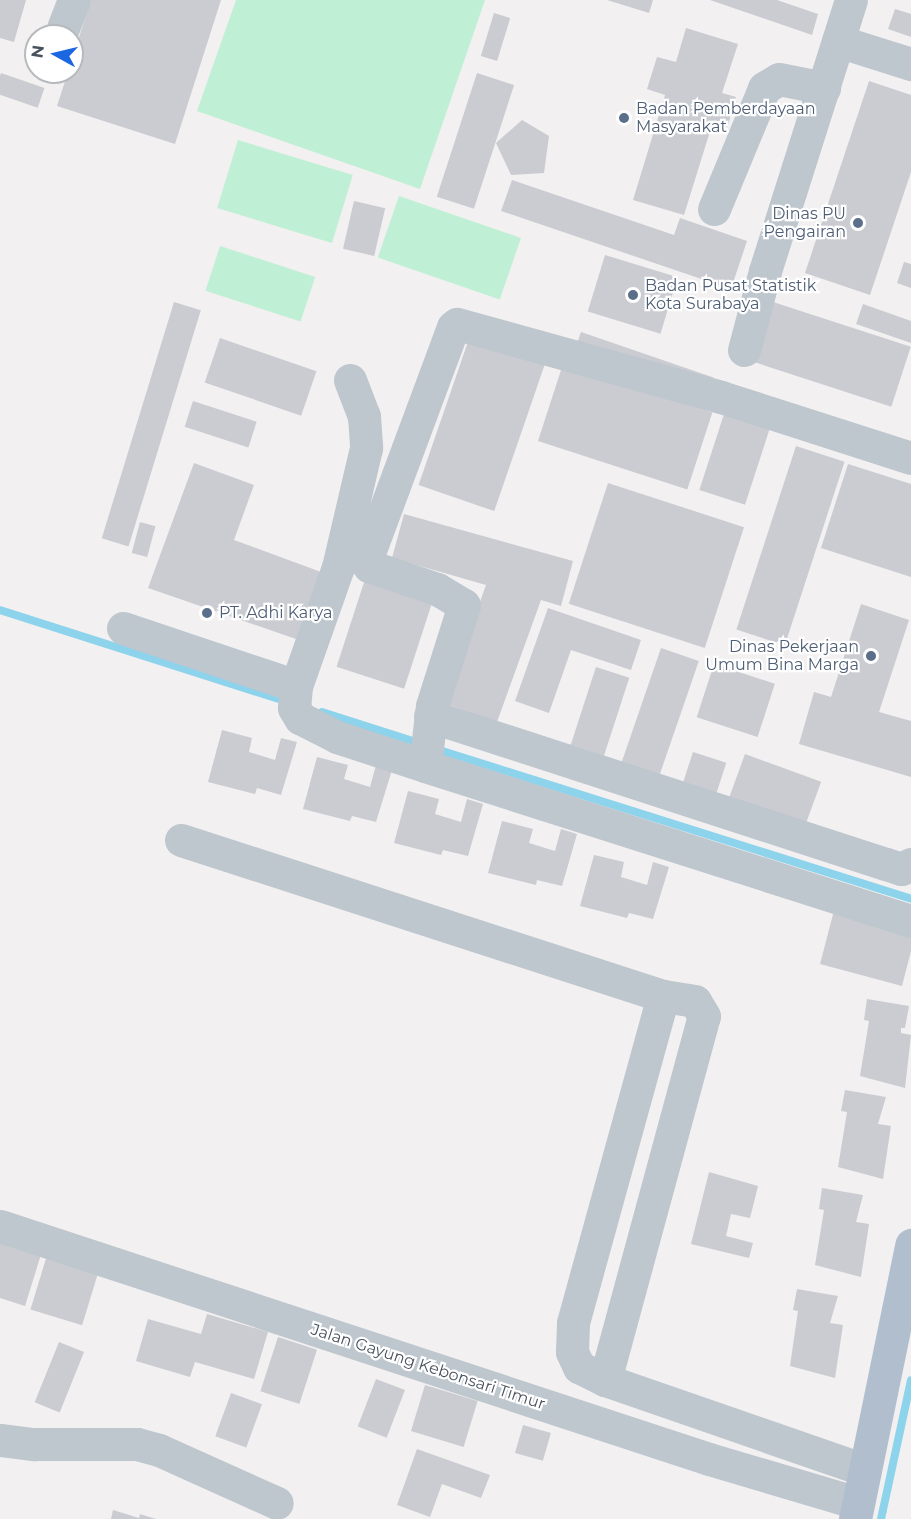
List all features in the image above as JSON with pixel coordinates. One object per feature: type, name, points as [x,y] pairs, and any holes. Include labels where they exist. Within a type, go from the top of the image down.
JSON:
[{"type":"main road","points":[[856,1511],[911,1245]]},
{"type":"street","points":[[65,24],[74,0]]},
{"type":"street","points":[[744,350],[765,271],[851,0]]},
{"type":"street","points":[[838,41],[911,64]]},
{"type":"street","points":[[714,209],[764,88],[779,79],[824,88]]},
{"type":"street","points":[[427,744],[463,603],[437,589],[369,566],[366,561],[455,324],[473,326],[722,398],[911,458]]},
{"type":"street","points":[[350,380],[364,416],[366,448],[338,567],[296,686],[294,702],[300,718],[337,737],[427,744],[901,868],[911,864]]},
{"type":"street","points":[[123,628],[296,686]]},
{"type":"street","points":[[427,744],[911,921]]},
{"type":"street","points":[[181,840],[663,996],[695,1001],[704,1016],[605,1380]]},
{"type":"street","points":[[663,996],[573,1323],[572,1352],[579,1367],[605,1380],[865,1470]]},
{"type":"street","name":"Jalan Gayung Kebonsari Timur","points":[[0,1226],[709,1459],[856,1511]]},
{"type":"street","points":[[0,1440],[35,1444],[137,1444],[159,1450],[277,1503]]},
{"type":"green space","points":[[236,0],[485,0],[420,189],[197,111]]},
{"type":"green space","points":[[238,140],[353,175],[332,243],[217,208]]},
{"type":"green space","points":[[399,196],[521,238],[500,299],[378,257]]},
{"type":"green space","points":[[220,246],[315,277],[301,322],[205,291]]},
{"type":"building","points":[[0,0],[26,0],[14,42],[0,38]]},
{"type":"building","points":[[91,0],[221,0],[175,144],[57,106],[64,84],[84,84],[83,24]]},
{"type":"building","points":[[607,0],[653,0],[649,13]]},
{"type":"building","points":[[710,0],[777,0],[818,14],[812,35]]},
{"type":"building","points":[[895,9],[911,14],[911,37],[888,29]]},
{"type":"building","points":[[494,13],[510,18],[497,61],[481,56]]},
{"type":"building","points":[[686,28],[738,44],[722,93],[736,97],[726,132],[711,128],[684,215],[633,200],[665,95],[647,89],[657,57],[676,62]]},
{"type":"building","points":[[1,73],[24,81],[24,84],[44,88],[38,108],[0,95],[0,76]]},
{"type":"building","points":[[477,73],[514,85],[474,209],[437,197]]},
{"type":"building","name":"Dinas PU Pengairan","points":[[869,81],[911,95],[911,172],[870,295],[805,273]]},
{"type":"building","points":[[522,120],[549,136],[544,173],[511,175],[496,143]]},
{"type":"building","points":[[512,180],[674,235],[680,218],[747,241],[731,289],[501,211]]},
{"type":"building","points":[[354,201],[385,208],[374,256],[343,249]]},
{"type":"building","name":"Badan Pusat Statistik Kota Surabaya","points":[[605,255],[678,277],[660,334],[588,311]]},
{"type":"building","points":[[904,262],[911,264],[911,288],[897,283]]},
{"type":"building","points":[[770,301],[911,347],[891,407],[751,361]]},
{"type":"building","points":[[174,302],[201,310],[129,546],[102,538]]},
{"type":"building","points":[[863,304],[911,321],[911,343],[856,324]]},
{"type":"building","points":[[472,330],[548,356],[494,511],[419,485]]},
{"type":"building","points":[[581,332],[713,378],[709,391],[576,345]]},
{"type":"building","points":[[220,338],[316,371],[301,416],[205,382]]},
{"type":"building","points":[[563,364],[712,413],[687,490],[538,441]]},
{"type":"building","points":[[193,401],[257,422],[248,447],[185,427]]},
{"type":"building","points":[[725,411],[771,426],[745,505],[699,490]]},
{"type":"building","points":[[796,446],[845,462],[785,645],[736,630]]},
{"type":"building","points":[[194,463],[254,485],[234,540],[321,572],[296,639],[148,588]]},
{"type":"building","points":[[848,464],[911,484],[911,577],[821,548]]},
{"type":"building","points":[[608,483],[744,527],[705,648],[569,604]]},
{"type":"building","points":[[404,514],[573,561],[561,606],[541,600],[497,722],[444,703],[486,585],[392,558]]},
{"type":"building","points":[[140,522],[155,526],[147,557],[132,553]]},
{"type":"building","points":[[369,567],[437,589],[404,689],[337,667]]},
{"type":"building","name":"Dinas Pekerjaan Umum Bina Marga","points":[[861,604],[909,620],[879,712],[911,721],[911,777],[799,744],[814,692],[831,697]]},
{"type":"building","points":[[548,608],[641,640],[631,670],[571,650],[549,713],[515,701]]},
{"type":"building","points":[[661,648],[699,661],[657,781],[620,768]]},
{"type":"building","points":[[714,664],[775,684],[758,737],[697,717]]},
{"type":"building","points":[[596,667],[629,678],[604,756],[571,745]]},
{"type":"building","points":[[222,730],[252,738],[249,752],[275,760],[281,738],[297,742],[281,795],[257,788],[255,794],[208,782]]},
{"type":"building","points":[[693,752],[726,763],[716,794],[683,783]]},
{"type":"building","points":[[745,754],[821,782],[805,825],[729,797]]},
{"type":"building","points":[[317,757],[348,765],[344,779],[370,787],[376,765],[392,770],[376,822],[352,816],[350,821],[303,809]]},
{"type":"building","points":[[408,791],[439,799],[435,814],[461,822],[467,799],[483,804],[468,856],[443,850],[441,855],[394,843]]},
{"type":"building","points":[[502,821],[533,829],[529,843],[555,851],[561,829],[577,834],[562,886],[537,880],[536,885],[488,873]]},
{"type":"building","points":[[594,855],[624,862],[621,877],[647,885],[653,862],[669,867],[653,919],[629,913],[627,918],[580,906]]},
{"type":"building","points":[[836,903],[911,923],[911,951],[902,986],[820,964]]},
{"type":"building","points":[[867,999],[909,1006],[905,1028],[901,1028],[901,1033],[911,1035],[905,1088],[860,1076],[869,1021],[864,1020]]},
{"type":"building","points":[[845,1090],[886,1097],[878,1124],[891,1126],[883,1179],[838,1167],[847,1112],[841,1111]]},
{"type":"building","points":[[709,1172],[758,1186],[750,1218],[731,1214],[726,1236],[753,1243],[749,1258],[691,1244]]},
{"type":"building","points":[[822,1188],[863,1195],[856,1222],[869,1224],[861,1277],[815,1265],[824,1210],[819,1209]]},
{"type":"building","points":[[0,1234],[43,1248],[25,1306],[0,1298]]},
{"type":"building","points":[[48,1252],[100,1268],[82,1325],[30,1309]]},
{"type":"building","points":[[797,1289],[838,1296],[830,1323],[843,1325],[835,1378],[790,1366],[798,1311],[793,1310]]},
{"type":"building","points":[[207,1314],[268,1332],[254,1379],[195,1362],[190,1377],[136,1361],[148,1319],[201,1334]]},
{"type":"building","points":[[278,1337],[317,1350],[299,1404],[260,1391]]},
{"type":"building","points":[[59,1342],[84,1352],[60,1412],[35,1402]]},
{"type":"building","points":[[376,1379],[405,1390],[387,1438],[358,1427]]},
{"type":"building","points":[[425,1385],[478,1401],[464,1447],[411,1431]]},
{"type":"building","points":[[231,1393],[262,1404],[246,1448],[215,1436]]},
{"type":"building","points":[[523,1425],[551,1433],[543,1461],[515,1453]]},
{"type":"building","points":[[417,1449],[490,1475],[481,1498],[442,1484],[430,1517],[397,1505]]},
{"type":"building","points":[[113,1510],[139,1518],[140,1514],[156,1519],[111,1519]]},
{"type":"waterway","points":[[0,610],[282,700]]},
{"type":"waterway","points":[[322,712],[419,743]]},
{"type":"waterway","points":[[436,749],[911,899]]},
{"type":"waterway","points":[[881,1519],[911,1380]]},
{"type":"place","name":"Badan Pemberdayaan Masyarakat","points":[[624,118]]},
{"type":"place","name":"Dinas PU Pengairan","points":[[858,223]]},
{"type":"place","name":"Badan Pusat Statistik Kota Surabaya","points":[[633,295]]},
{"type":"place","name":"PT. Adhi Karya","points":[[207,613]]},
{"type":"place","name":"Dinas Pekerjaan Umum Bina Marga","points":[[871,656]]}]
